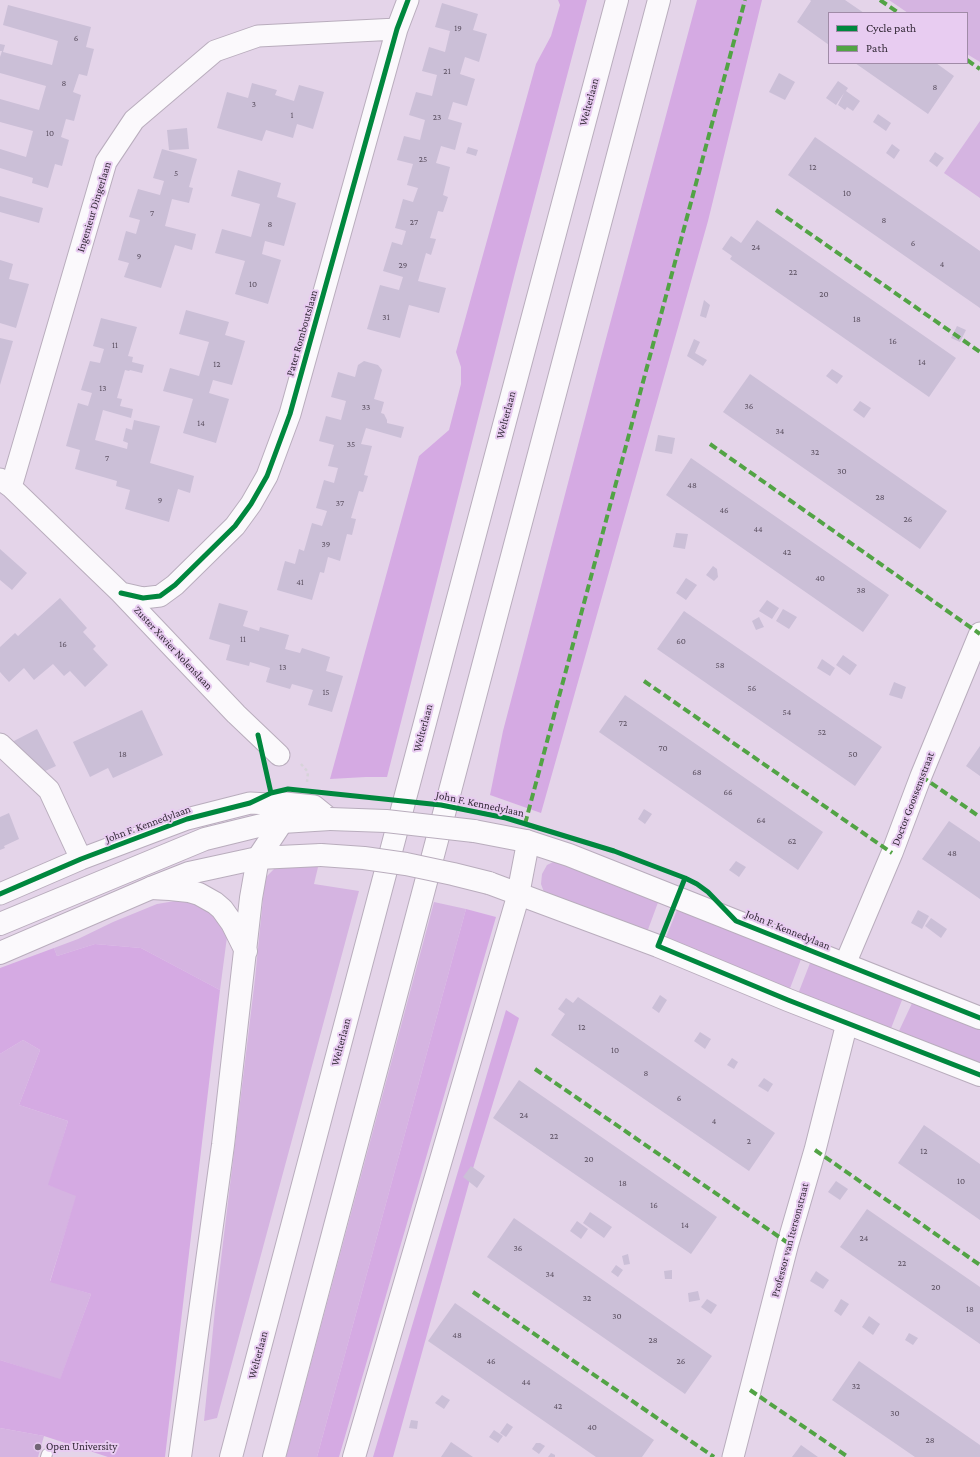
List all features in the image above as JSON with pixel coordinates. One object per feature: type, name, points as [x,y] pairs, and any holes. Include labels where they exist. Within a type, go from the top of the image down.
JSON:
[{"type":"main road","name":"Welterlaan","points":[[231,1457],[444,647],[617,0]]},
{"type":"main road","points":[[274,1457],[659,0]]},
{"type":"main road","name":"John F. Kennedylaan","points":[[0,924],[205,839],[223,834],[282,822],[330,819],[386,821],[437,826],[501,836],[526,841],[569,855],[980,1018]]},
{"type":"main road","points":[[180,1457],[223,1145],[251,898],[258,858],[282,822]]},
{"type":"main road","points":[[354,1457],[519,893],[528,848],[526,841]]},
{"type":"main road","points":[[0,953],[189,873],[258,858],[321,855],[364,858],[406,864],[453,874],[489,883],[519,893],[658,946],[846,1023],[980,1075]]},
{"type":"main road","points":[[151,888],[170,888],[189,891],[208,898],[222,909],[232,923],[246,951]]},
{"type":"street","name":"Pater Romboutslaan","points":[[121,593],[143,598],[160,596],[175,585],[235,526],[251,504],[267,476],[290,414],[397,29],[408,0]]},
{"type":"street","name":"Ingenieur Dingerlaan","points":[[6,483],[106,162],[134,120],[215,51],[251,38],[258,36],[397,29]]},
{"type":"street","name":"Zuster Xavier Nolenslaan","points":[[6,483],[121,593],[236,714],[279,755]]},
{"type":"street","name":"Doctor Goossensstraat","points":[[845,964],[892,853],[980,633]]},
{"type":"street","points":[[0,744],[49,790],[81,859]]},
{"type":"street","name":"John F. Kennedylaan","points":[[0,894],[81,859],[187,819],[250,803],[285,803],[314,806],[330,819]]},
{"type":"street","name":"Professor van Itersonstraat","points":[[732,1457],[788,1243],[815,1150],[846,1023]]},
{"type":"shaded area","points":[[558,0],[587,0],[515,273],[387,777],[330,779],[419,456],[449,430],[461,384],[461,367],[456,352],[536,64],[551,36],[560,5]]},
{"type":"shaded area","points":[[697,0],[762,0],[708,221],[541,813],[490,795],[503,731]]},
{"type":"shaded area","points":[[889,0],[980,0],[980,62],[968,55],[968,12],[907,12]]},
{"type":"shaded area","points":[[980,121],[980,198],[944,173]]},
{"type":"shaded area","points":[[557,860],[660,897],[646,935],[545,895],[541,884],[542,874],[547,865]]},
{"type":"shaded area","points":[[319,863],[314,884],[359,891],[217,1418],[204,1421],[215,1309],[255,979],[265,878],[278,865]]},
{"type":"shaded area","points":[[181,900],[196,902],[211,910],[221,924],[227,937],[220,990],[141,948],[95,944],[57,956],[54,948],[157,904]]},
{"type":"shaded area","points":[[434,902],[466,909],[317,1457],[286,1457]]},
{"type":"shaded area","points":[[679,905],[803,954],[789,991],[664,942]]},
{"type":"shaded area","points":[[466,909],[496,917],[339,1457],[317,1457]]},
{"type":"shaded area","points":[[95,944],[141,948],[220,990],[165,1457],[108,1457],[44,1436],[0,1428],[0,1360],[60,1379],[91,1294],[50,1282],[76,1196],[48,1185],[68,1121],[19,1105],[40,1050],[23,1040],[0,1054],[0,968],[54,948],[57,956]]},
{"type":"shaded area","points":[[812,958],[904,995],[890,1031],[798,994]]},
{"type":"shaded area","points":[[914,999],[980,1025],[980,1066],[898,1033]]},
{"type":"shaded area","points":[[506,1010],[519,1018],[474,1165],[393,1457],[373,1457]]},
{"type":"shaded area","points":[[23,1040],[40,1050],[19,1105],[68,1121],[49,1185],[77,1195],[50,1281],[91,1294],[60,1380],[0,1360],[0,1054]]},
{"type":"shaded area","points":[[0,1428],[44,1436],[38,1457],[0,1457]]},
{"type":"building","points":[[810,0],[845,0],[863,12],[828,12],[828,44],[797,22],[811,1]]},
{"type":"building","points":[[442,3],[478,14],[473,30],[487,34],[479,62],[465,57],[460,74],[475,79],[467,106],[453,102],[448,119],[462,123],[455,150],[441,146],[436,163],[450,167],[443,195],[448,197],[443,212],[438,211],[430,238],[436,239],[431,255],[426,253],[418,281],[446,288],[439,313],[409,305],[400,338],[367,329],[380,285],[399,290],[403,277],[383,271],[392,242],[402,245],[406,231],[395,228],[403,199],[413,202],[418,188],[407,185],[413,164],[397,160],[404,136],[420,140],[425,120],[409,115],[416,92],[432,96],[437,75],[422,71],[429,47],[445,52],[450,31],[435,27]]},
{"type":"building","points":[[8,5],[91,27],[86,47],[94,49],[87,76],[79,74],[73,92],[81,95],[74,121],[66,119],[61,137],[69,140],[62,166],[55,164],[48,188],[32,183],[33,178],[0,168],[0,149],[26,157],[33,131],[0,122],[0,99],[39,110],[46,86],[0,73],[0,57],[2,51],[0,51],[0,44],[5,45],[3,52],[52,65],[58,41],[3,25]]},
{"type":"building","points":[[856,64],[937,64],[954,76],[928,114]]},
{"type":"building","points":[[779,73],[795,82],[785,100],[769,92]]},
{"type":"building","points":[[838,81],[848,88],[846,91],[860,101],[853,111],[847,107],[845,110],[838,105],[844,93],[836,105],[826,98]]},
{"type":"building","points":[[252,83],[277,90],[275,95],[294,101],[299,85],[324,92],[313,129],[297,124],[293,138],[266,130],[262,141],[217,128],[227,92],[248,98]]},
{"type":"building","points":[[878,114],[891,123],[886,131],[873,122]]},
{"type":"building","points":[[187,128],[189,149],[169,150],[167,130]]},
{"type":"building","points":[[815,137],[980,251],[980,308],[788,175]]},
{"type":"building","points":[[892,144],[900,150],[894,159],[886,153]]},
{"type":"building","points":[[468,147],[478,150],[476,156],[466,153]]},
{"type":"building","points":[[162,149],[197,159],[189,187],[193,188],[189,203],[172,199],[165,226],[196,234],[192,250],[175,245],[161,288],[124,277],[129,263],[118,260],[126,231],[136,234],[140,220],[129,217],[138,189],[160,195],[164,181],[153,178]]},
{"type":"building","points":[[935,152],[944,158],[937,167],[929,161]]},
{"type":"building","points":[[238,170],[281,183],[277,197],[296,203],[284,246],[265,241],[262,254],[281,260],[268,304],[235,294],[245,261],[215,253],[222,229],[251,237],[260,204],[231,196]]},
{"type":"building","points":[[0,196],[43,208],[39,223],[0,212]]},
{"type":"building","points":[[757,220],[956,358],[929,397],[730,259],[732,256],[722,249],[731,236],[741,243]]},
{"type":"building","points":[[0,260],[13,264],[9,279],[29,284],[16,328],[0,323]]},
{"type":"building","points":[[704,300],[710,305],[706,318],[700,316]]},
{"type":"building","points":[[186,310],[229,322],[225,335],[245,341],[232,385],[213,380],[209,393],[229,399],[216,443],[183,433],[193,399],[163,391],[170,368],[199,376],[209,342],[179,334]]},
{"type":"building","points":[[101,318],[137,327],[128,356],[133,357],[132,362],[144,365],[142,373],[125,370],[117,398],[122,399],[120,406],[133,409],[131,418],[103,410],[95,440],[127,449],[128,443],[123,441],[126,428],[132,430],[134,420],[160,426],[150,463],[194,476],[190,493],[178,489],[169,522],[125,509],[130,490],[116,486],[117,481],[75,469],[80,450],[66,446],[78,403],[88,406],[92,393],[81,390],[90,361],[100,363],[104,349],[93,346]]},
{"type":"building","points":[[957,326],[966,330],[960,342],[951,338]]},
{"type":"building","points":[[0,338],[13,341],[0,385]]},
{"type":"building","points":[[694,339],[700,342],[695,353],[707,360],[703,366],[687,356]]},
{"type":"building","points":[[364,361],[378,365],[382,370],[374,399],[384,402],[381,413],[384,414],[387,423],[404,427],[401,438],[366,428],[361,444],[372,446],[364,475],[368,476],[363,492],[359,491],[351,518],[356,519],[352,535],[347,534],[340,561],[328,557],[324,573],[320,572],[312,600],[277,590],[285,561],[295,564],[299,549],[304,551],[312,523],[322,526],[327,511],[316,508],[324,480],[334,483],[338,468],[328,466],[334,445],[319,441],[326,416],[341,420],[346,401],[331,397],[338,372],[355,377],[358,365]]},
{"type":"building","points":[[832,369],[843,376],[837,384],[826,376]]},
{"type":"building","points":[[750,374],[947,511],[920,549],[723,412]]},
{"type":"building","points":[[860,401],[871,408],[864,418],[853,410]]},
{"type":"building","points":[[658,435],[675,438],[672,454],[655,451]]},
{"type":"building","points":[[691,458],[889,595],[863,632],[666,495]]},
{"type":"building","points":[[676,533],[688,534],[685,549],[673,547]]},
{"type":"building","points":[[0,549],[27,573],[12,590],[0,580]]},
{"type":"building","points":[[713,566],[717,569],[718,577],[714,581],[706,575]]},
{"type":"building","points":[[686,578],[697,585],[686,600],[676,593]]},
{"type":"building","points":[[60,598],[87,628],[83,632],[96,646],[93,649],[108,665],[85,687],[70,671],[64,676],[53,664],[34,680],[24,668],[9,682],[0,672],[0,647],[15,633],[18,636]]},
{"type":"building","points":[[767,600],[779,608],[772,619],[759,611]]},
{"type":"building","points":[[219,603],[248,611],[243,626],[259,631],[260,627],[289,635],[285,649],[300,653],[302,648],[330,657],[326,671],[343,676],[332,712],[308,705],[313,690],[292,684],[290,689],[266,682],[270,668],[250,662],[249,666],[226,660],[230,645],[209,639]]},
{"type":"building","points":[[783,609],[797,617],[789,629],[776,621]]},
{"type":"building","points":[[684,611],[882,747],[855,786],[657,649]]},
{"type":"building","points":[[759,617],[764,627],[756,630],[752,621]]},
{"type":"building","points":[[843,655],[857,665],[850,675],[836,665]]},
{"type":"building","points":[[822,659],[835,668],[830,676],[817,668]]},
{"type":"building","points":[[894,682],[906,687],[902,699],[889,695]]},
{"type":"building","points":[[625,695],[823,832],[798,870],[599,732]]},
{"type":"building","points":[[142,710],[163,755],[113,778],[108,768],[90,777],[73,742]]},
{"type":"building","points":[[37,729],[56,766],[41,773],[12,742]]},
{"type":"building","points":[[980,746],[980,776],[966,766]]},
{"type":"building","points":[[644,809],[652,814],[645,824],[638,819]]},
{"type":"building","points":[[9,813],[19,839],[4,846],[5,848],[0,850],[0,817]]},
{"type":"building","points":[[949,821],[980,842],[980,899],[922,859]]},
{"type":"building","points":[[736,861],[746,867],[739,877],[729,870]]},
{"type":"building","points":[[918,910],[929,916],[922,929],[911,923]]},
{"type":"building","points":[[931,918],[947,929],[941,938],[925,926]]},
{"type":"building","points":[[660,995],[667,1000],[659,1013],[652,1008]]},
{"type":"building","points":[[578,997],[775,1133],[749,1171],[551,1035],[565,1014],[558,1009],[566,998],[573,1003]]},
{"type":"building","points":[[700,1032],[711,1039],[705,1049],[694,1041]]},
{"type":"building","points":[[732,1058],[738,1062],[734,1069],[727,1065]]},
{"type":"building","points":[[764,1078],[773,1084],[768,1092],[758,1086]]},
{"type":"building","points":[[519,1080],[717,1217],[691,1254],[493,1118]]},
{"type":"building","points":[[924,1125],[980,1164],[980,1220],[898,1163]]},
{"type":"building","points":[[471,1166],[485,1176],[477,1188],[463,1177]]},
{"type":"building","points":[[836,1181],[848,1189],[840,1200],[828,1192]]},
{"type":"building","points":[[867,1209],[980,1287],[980,1344],[840,1247]]},
{"type":"building","points":[[590,1212],[612,1227],[604,1238],[583,1223]]},
{"type":"building","points":[[514,1218],[712,1356],[685,1394],[487,1257]]},
{"type":"building","points":[[577,1221],[588,1229],[581,1239],[570,1231]]},
{"type":"building","points":[[628,1254],[630,1264],[624,1265],[622,1256]]},
{"type":"building","points":[[616,1265],[623,1270],[618,1277],[611,1272]]},
{"type":"building","points":[[672,1270],[672,1279],[665,1279],[664,1271]]},
{"type":"building","points":[[816,1271],[829,1280],[823,1289],[810,1281]]},
{"type":"building","points":[[698,1291],[700,1300],[689,1302],[688,1293]]},
{"type":"building","points":[[707,1299],[717,1305],[711,1314],[701,1307]]},
{"type":"building","points":[[841,1299],[849,1304],[841,1316],[834,1311]]},
{"type":"building","points":[[455,1303],[654,1440],[642,1457],[596,1457],[428,1341]]},
{"type":"building","points":[[869,1316],[880,1324],[873,1335],[862,1327]]},
{"type":"building","points":[[909,1333],[918,1338],[913,1345],[905,1340]]},
{"type":"building","points":[[859,1361],[980,1445],[980,1457],[915,1457],[832,1400]]},
{"type":"building","points":[[442,1395],[450,1400],[444,1409],[435,1403]]},
{"type":"building","points":[[411,1420],[418,1421],[417,1429],[409,1428]]},
{"type":"building","points":[[507,1423],[513,1427],[506,1437],[500,1433]]},
{"type":"building","points":[[494,1430],[503,1436],[498,1443],[489,1437]]},
{"type":"building","points":[[451,1442],[473,1457],[441,1457]]},
{"type":"building","points":[[536,1443],[540,1443],[545,1446],[539,1454],[532,1449]]},
{"type":"building","points":[[801,1445],[818,1457],[792,1457]]},
{"type":"building","points":[[551,1453],[555,1455],[555,1457],[548,1457]]},
{"type":"marked path","points":[[525,824],[745,0]]},
{"type":"marked path","points":[[880,0],[898,12]]},
{"type":"marked path","points":[[968,61],[980,69]]},
{"type":"marked path","points":[[776,210],[980,352]]},
{"type":"marked path","points":[[710,444],[980,634]]},
{"type":"marked path","points":[[644,681],[892,853]]},
{"type":"marked path","points":[[921,776],[980,817]]},
{"type":"marked path","points":[[535,1069],[788,1243]]},
{"type":"marked path","points":[[815,1150],[980,1265]]},
{"type":"marked path","points":[[473,1292],[714,1457]]},
{"type":"marked path","points":[[750,1390],[848,1457]]},
{"type":"cycle path","points":[[121,593],[143,598],[160,596],[175,585],[235,526],[251,504],[267,476],[290,414],[397,29],[408,0]]},
{"type":"cycle path","points":[[258,735],[271,793]]},
{"type":"cycle path","points":[[0,894],[81,859],[187,819],[250,803],[271,793],[288,789],[441,805],[506,818],[614,851],[685,878],[708,892],[736,921],[980,1018]]},
{"type":"cycle path","points":[[685,878],[658,946],[788,1000],[980,1075]]},
{"type":"place","name":"Open University","points":[[38,1447]]}]
